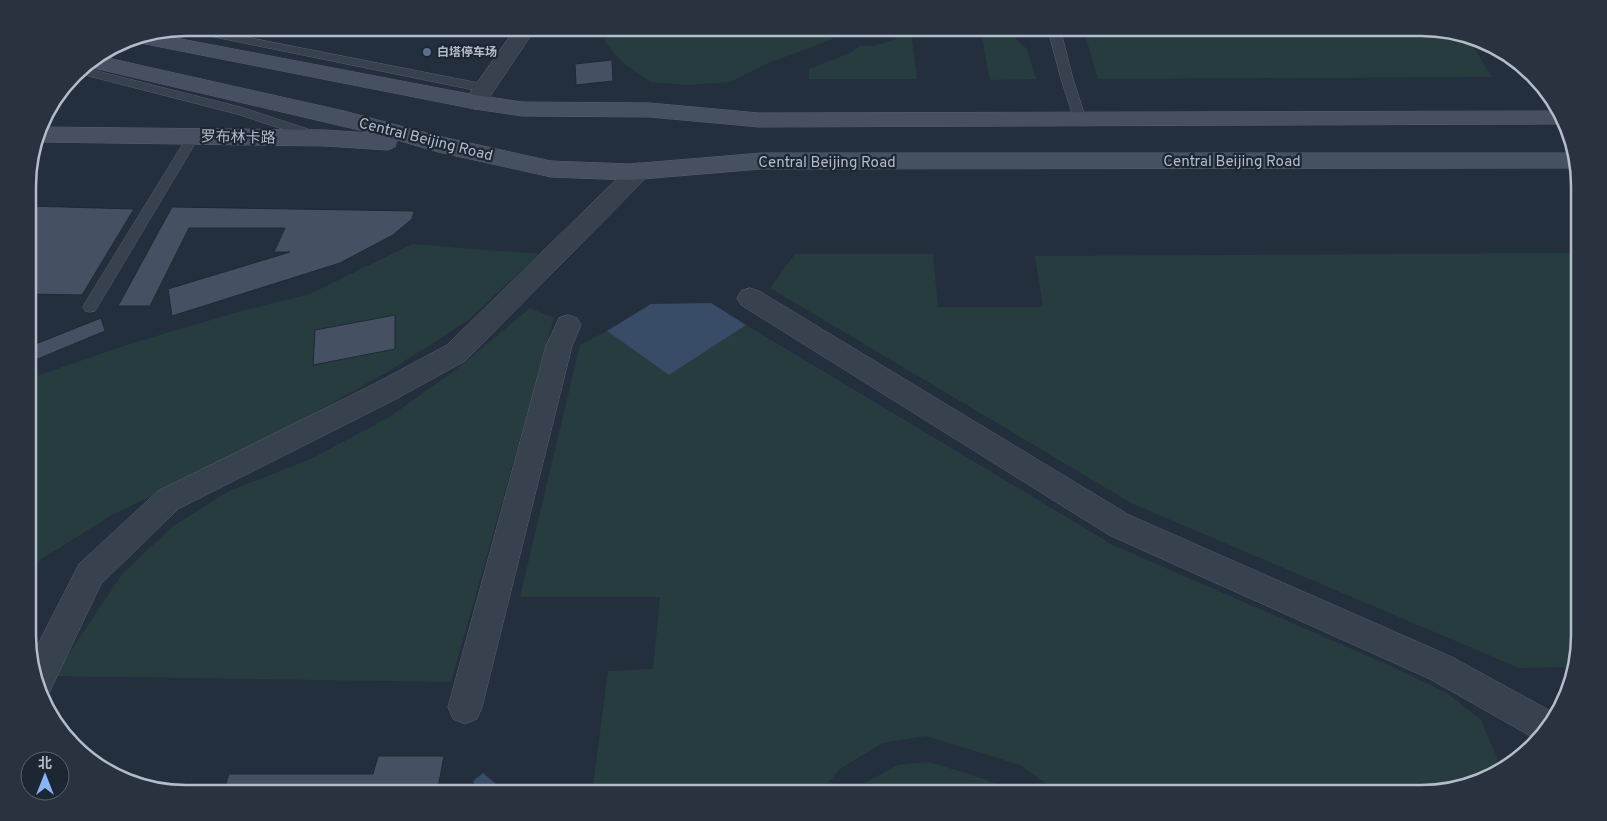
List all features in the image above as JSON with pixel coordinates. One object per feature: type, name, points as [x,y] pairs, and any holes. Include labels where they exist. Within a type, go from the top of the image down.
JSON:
[{"type":"main road","points":[[156,40],[480,95],[522,109],[650,110],[758,120],[1554,118]]},
{"type":"main road","name":"Central Beijing Road","points":[[100,63],[344,118],[438,144],[551,168],[639,171],[761,161],[1568,161]]},
{"type":"main road","name":"罗布林卡路","points":[[46,135],[325,138],[438,144]]},
{"type":"street","points":[[480,95],[521,36]]},
{"type":"street","points":[[41,672],[90,574],[168,500],[384,392],[456,353],[639,171]]},
{"type":"street","points":[[750,298],[1119,525],[1441,668],[1541,724]]},
{"type":"street","points":[[465,707],[559,346],[568,325]]},
{"type":"lane","points":[[220,36],[480,95]]},
{"type":"lane","points":[[1056,36],[1080,119]]},
{"type":"lane","points":[[88,72],[240,111],[325,138]]},
{"type":"lane","points":[[90,307],[193,137]]},
{"type":"green space","points":[[604,36],[836,36],[766,64],[730,82],[689,85],[650,82],[622,62],[605,42]]},
{"type":"green space","points":[[899,36],[911,36],[917,79],[809,79],[809,69],[852,52],[860,46],[874,46],[894,40]]},
{"type":"green space","points":[[982,36],[1013,36],[1027,49],[1036,79],[990,80]]},
{"type":"green space","points":[[1085,36],[1431,37],[1450,39],[1473,46],[1492,77],[1098,79]]},
{"type":"green space","points":[[412,244],[539,254],[467,321],[389,371],[248,450],[112,515],[36,563],[37,376],[129,344],[245,310],[310,294]]},
{"type":"green space","points":[[1571,253],[1571,635],[1567,667],[1519,668],[1133,504],[770,288],[795,254],[933,254],[938,307],[1043,307],[1035,256]]},
{"type":"green space","points":[[530,308],[554,318],[451,682],[54,676],[123,573],[173,526],[229,491],[313,458],[391,416],[458,368]]},
{"type":"green space","points":[[746,325],[1113,545],[1384,663],[1447,693],[1481,720],[1497,757],[1497,763],[1469,777],[1431,784],[1047,784],[1020,765],[926,736],[882,743],[840,769],[826,784],[593,785],[608,671],[653,669],[660,597],[520,597],[580,345],[607,331],[669,375]]},
{"type":"green space","points":[[927,762],[998,784],[862,784],[898,765]]},
{"type":"water","points":[[711,303],[746,325],[669,375],[607,331],[651,304]]},
{"type":"water","points":[[483,773],[497,785],[475,785],[473,781]]},
{"type":"building","points":[[612,60],[613,81],[576,85],[575,64]]},
{"type":"building","points":[[37,206],[134,209],[82,295],[37,294]]},
{"type":"building","points":[[172,207],[414,211],[412,219],[393,235],[340,263],[172,316],[168,289],[290,252],[274,252],[285,228],[189,228],[150,306],[118,306]]},
{"type":"building","points":[[395,315],[395,349],[313,365],[315,330]]},
{"type":"building","points":[[101,318],[105,331],[37,359],[37,344]]},
{"type":"building","points":[[378,756],[444,756],[439,785],[226,785],[229,774],[373,774]]},
{"type":"place","name":"白塔停车场","points":[[427,52]]}]
